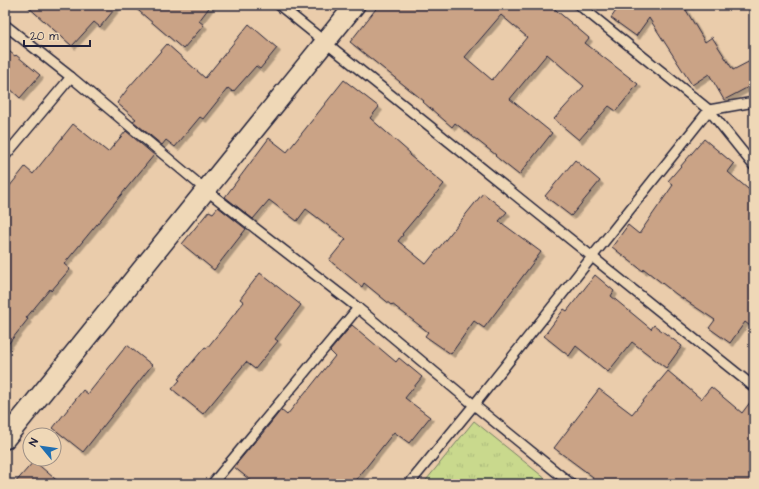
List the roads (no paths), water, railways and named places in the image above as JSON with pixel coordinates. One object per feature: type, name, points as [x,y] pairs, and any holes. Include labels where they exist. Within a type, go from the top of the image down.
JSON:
[{"type":"street","points":[[5,439],[355,5]]},
{"type":"lane","points":[[279,5],[754,387]]},
{"type":"lane","points":[[579,5],[709,110],[754,166]]},
{"type":"lane","points":[[5,25],[71,77],[206,190],[358,308],[571,484]]},
{"type":"lane","points":[[5,156],[71,77]]},
{"type":"lane","points":[[409,484],[474,405],[709,110],[754,102]]},
{"type":"lane","points":[[212,484],[358,308]]}]
